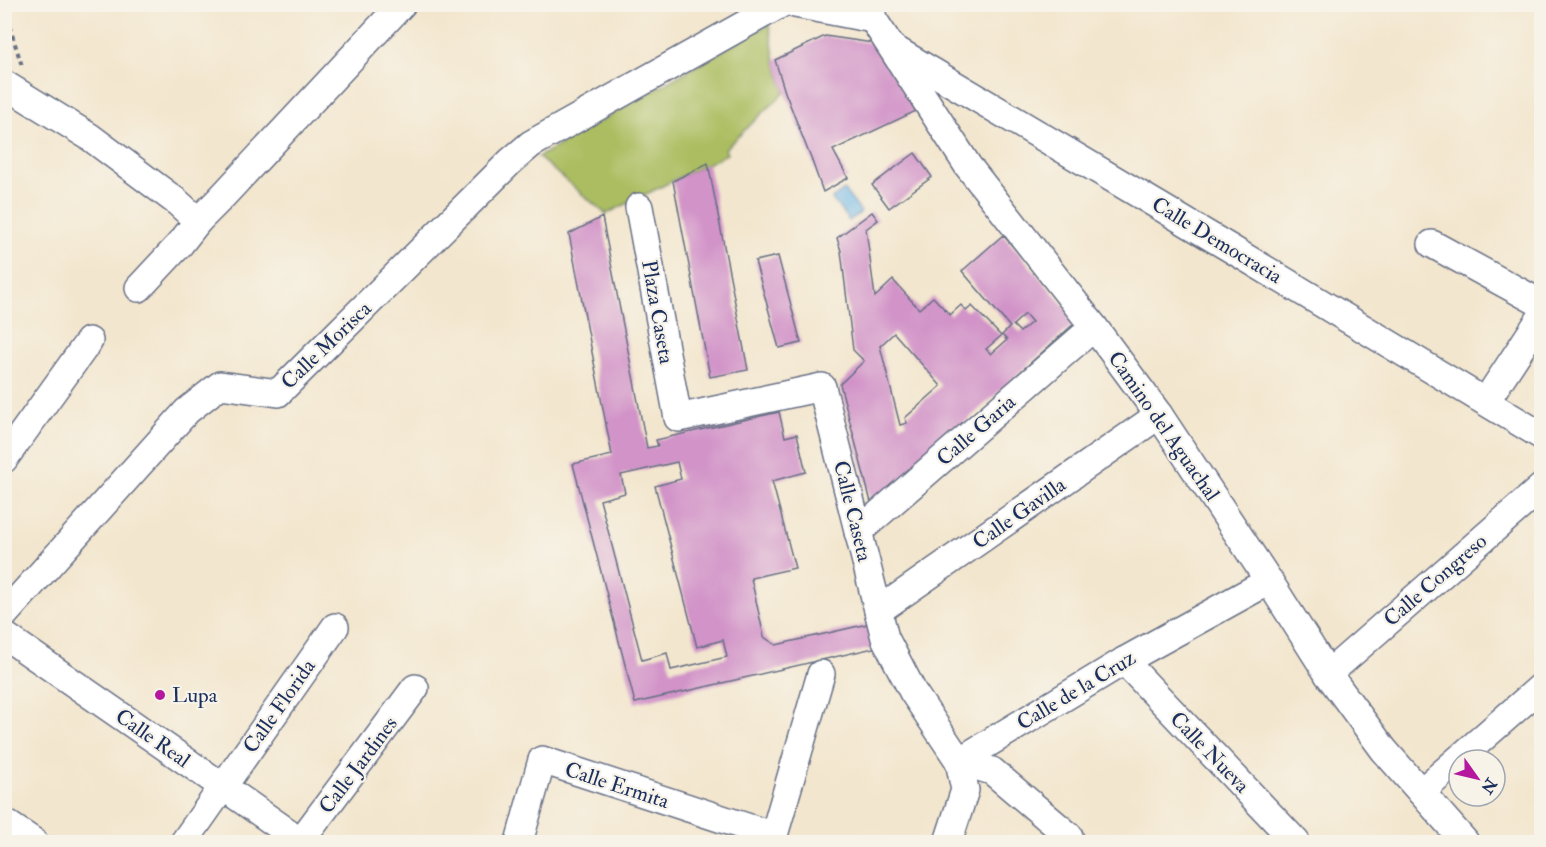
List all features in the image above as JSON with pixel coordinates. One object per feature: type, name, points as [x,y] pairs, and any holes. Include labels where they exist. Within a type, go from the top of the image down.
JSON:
[{"type":"street","points":[[139,288],[198,221],[402,4]]},
{"type":"street","name":"Calle Morisca","points":[[4,615],[187,411],[220,385],[278,393],[511,161],[531,144],[782,4]]},
{"type":"street","points":[[795,4],[872,12]]},
{"type":"street","name":"Camino del Aguachal","points":[[872,12],[891,46],[968,166],[1094,327],[1159,415],[1269,580],[1328,674],[1384,750],[1465,843]]},
{"type":"street","name":"Calle Democracia","points":[[891,46],[1542,436]]},
{"type":"street","points":[[14,75],[18,90],[90,137],[177,202],[198,221]]},
{"type":"street","name":"Plaza Caseta","points":[[639,207],[678,418]]},
{"type":"street","points":[[1432,244],[1542,303]]},
{"type":"street","points":[[1486,402],[1542,316]]},
{"type":"street","name":"Calle Garia","points":[[858,532],[1094,327]]},
{"type":"street","points":[[4,459],[89,341]]},
{"type":"street","name":"Calle Caseta","points":[[678,418],[822,387],[885,638],[913,692],[959,761]]},
{"type":"street","name":"Calle Gavilla","points":[[878,611],[1159,415]]},
{"type":"street","name":"Calle Congreso","points":[[1328,674],[1542,487]]},
{"type":"street","name":"Calle de la Cruz","points":[[959,761],[1124,661],[1269,580]]},
{"type":"street","name":"Calle Florida","points":[[184,843],[335,627]]},
{"type":"street","name":"Calle Real","points":[[4,635],[301,842]]},
{"type":"street","name":"Calle Nueva","points":[[1124,661],[1296,843]]},
{"type":"street","name":"Calle Ermita","points":[[519,843],[542,760],[773,839],[821,674]]},
{"type":"street","points":[[1420,792],[1542,686]]},
{"type":"street","name":"Calle Jardines","points":[[301,842],[415,688]]},
{"type":"street","points":[[948,843],[965,790],[959,761],[992,771],[1070,836],[1066,843]]},
{"type":"street","points":[[4,822],[34,843]]},
{"type":"path","points":[[4,9],[14,75]]},
{"type":"green space","points":[[769,24],[775,60],[785,92],[725,149],[727,154],[606,214],[538,157]]},
{"type":"water","points":[[844,190],[861,212],[849,221],[832,199]]},
{"type":"building","points":[[825,36],[873,43],[916,111],[833,150],[848,178],[823,192],[775,60]]},
{"type":"building","points":[[915,153],[932,177],[889,208],[872,185]]},
{"type":"building","points":[[708,163],[748,370],[710,377],[673,181]]},
{"type":"building","points":[[872,212],[878,220],[866,229],[875,297],[893,280],[919,309],[933,297],[950,315],[961,305],[966,311],[972,306],[1001,336],[986,349],[991,354],[1007,340],[1002,335],[1010,327],[962,271],[1003,235],[1077,321],[872,506],[840,384],[864,361],[853,350],[841,251],[837,238]],"holes":[[[1025,314],[1032,322],[1020,332],[1013,325]],[[894,333],[941,386],[905,418],[907,423],[900,425],[880,346]]]},
{"type":"building","points":[[602,217],[647,448],[658,446],[656,440],[779,412],[785,437],[797,434],[806,472],[772,481],[795,568],[751,578],[764,637],[776,645],[872,623],[878,647],[635,703],[573,464],[612,455],[569,234]],"holes":[[[677,462],[681,479],[655,486],[697,647],[723,640],[727,657],[671,670],[667,653],[642,660],[600,500],[625,493],[621,475]]]},
{"type":"building","points":[[778,256],[801,343],[779,348],[755,261]]},
{"type":"place","name":"Lupa","points":[[160,695]]}]
